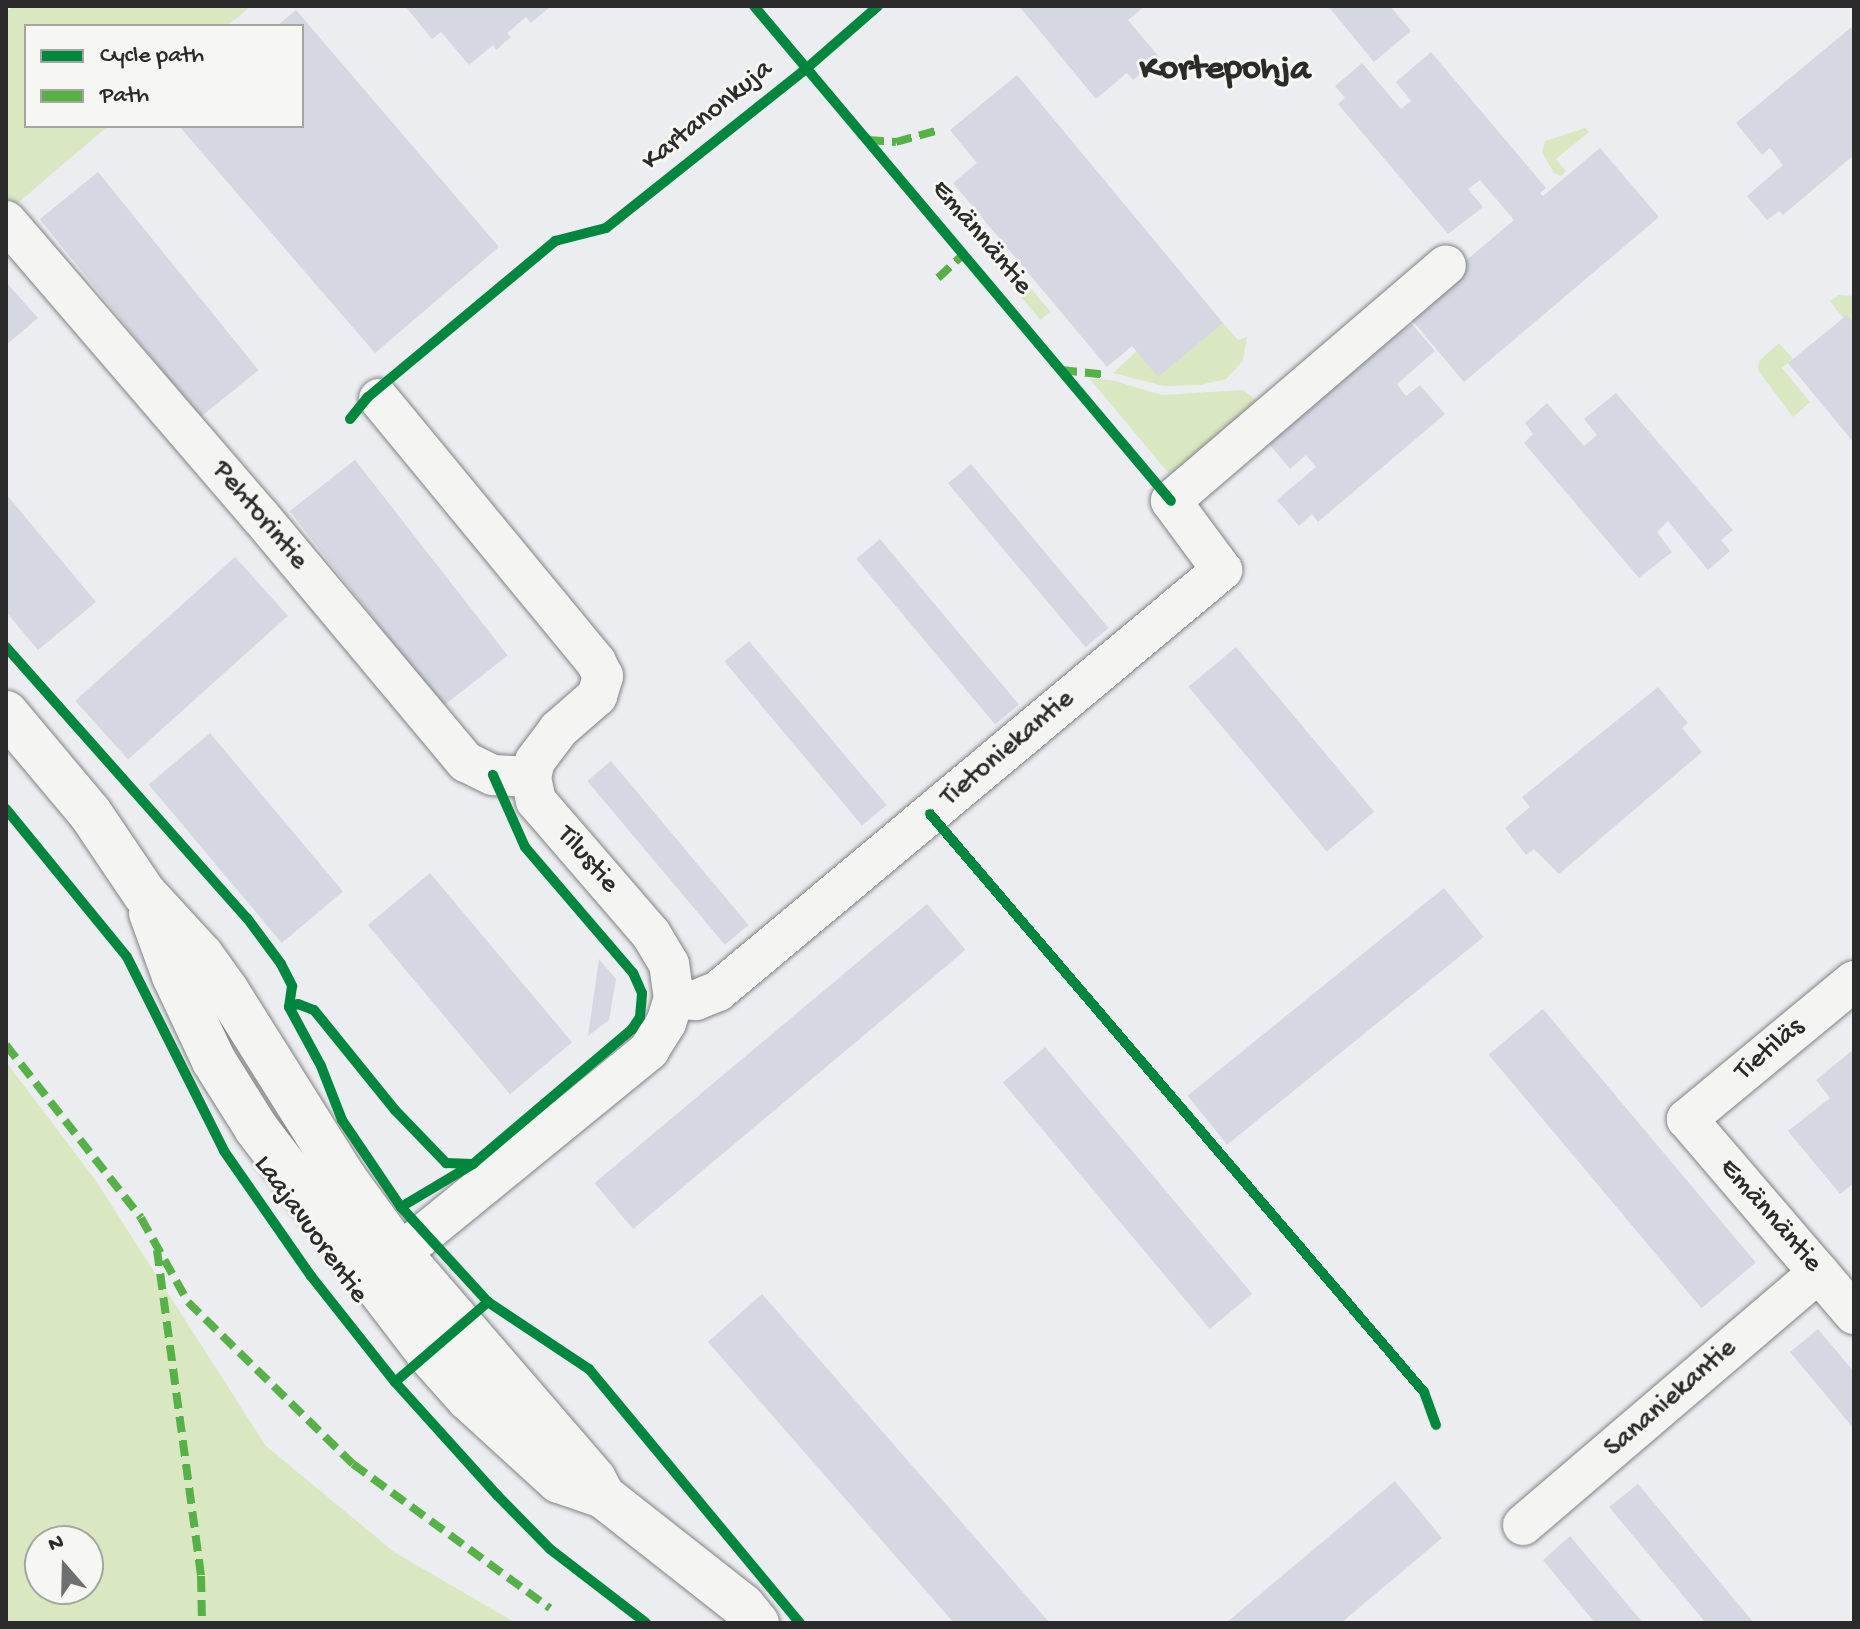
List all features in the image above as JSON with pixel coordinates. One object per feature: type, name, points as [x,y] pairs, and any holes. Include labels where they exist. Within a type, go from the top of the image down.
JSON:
[{"type":"main road","name":"Laajavuorentie","points":[[6,713],[90,813],[144,893],[174,976],[214,1061],[256,1128],[384,1266],[427,1352],[479,1408],[559,1481],[581,1492],[603,1496],[743,1606],[757,1623]]},
{"type":"street","name":"Pehtorintie","points":[[6,221],[260,516],[466,762],[493,775],[531,777]]},
{"type":"street","name":"Tietoniekantie","points":[[674,999],[696,1000],[718,991],[1222,570],[1171,501],[1446,265]]},
{"type":"street","points":[[379,399],[596,662],[603,676],[597,696],[558,730],[535,761],[531,777]]},
{"type":"street","name":"Tilustie","points":[[531,777],[536,801],[651,934],[669,964],[674,999]]},
{"type":"street","name":"Tietiläs","points":[[1687,1119],[1854,981]]},
{"type":"street","points":[[384,1266],[649,1050],[666,1023],[674,999]]},
{"type":"street","name":"Emännäntie","points":[[1687,1119],[1854,1314]]},
{"type":"street","name":"Sananiekantie","points":[[1523,1525],[1819,1272]]},
{"type":"green space","points":[[14,6],[251,6],[229,24],[24,24],[24,128],[106,128],[6,213],[6,12]]},
{"type":"green space","points":[[1585,128],[1589,132],[1556,159],[1566,171],[1561,176],[1554,173],[1542,152],[1545,141]]},
{"type":"green space","points":[[997,248],[1050,312],[1040,320],[987,256]]},
{"type":"green space","points":[[1839,295],[1854,296],[1854,324],[1847,316],[1843,318],[1830,301]]},
{"type":"green space","points":[[1223,323],[1238,340],[1247,337],[1243,361],[1226,379],[1200,385],[1164,386],[1113,373],[1137,351],[1158,376]]},
{"type":"green space","points":[[1779,343],[1793,359],[1782,368],[1810,402],[1793,417],[1758,370],[1759,361]]},
{"type":"green space","points":[[1090,379],[1111,380],[1162,395],[1243,390],[1257,401],[1171,476]]},
{"type":"green space","points":[[6,1062],[94,1178],[266,1446],[394,1552],[516,1623],[6,1623]]},
{"type":"building","points":[[405,6],[551,6],[531,23],[526,17],[507,33],[511,37],[496,50],[493,45],[469,65],[441,32],[432,39]]},
{"type":"building","points":[[1019,6],[1145,6],[1128,20],[1160,58],[1133,80],[1127,73],[1096,99]]},
{"type":"building","points":[[1328,6],[1390,6],[1411,31],[1374,62]]},
{"type":"building","points":[[296,10],[499,247],[375,353],[181,128],[304,128],[304,24],[279,24]]},
{"type":"building","points":[[1854,25],[1854,155],[1783,215],[1779,211],[1767,220],[1747,196],[1783,165],[1770,148],[1762,155],[1736,123]]},
{"type":"building","points":[[1431,52],[1546,188],[1540,193],[1543,196],[1600,148],[1659,217],[1464,382],[1405,312],[1514,220],[1480,180],[1468,189],[1483,207],[1448,234],[1338,104],[1345,98],[1335,86],[1362,63],[1401,109],[1411,101],[1396,82]]},
{"type":"building","points":[[1017,75],[1223,323],[1158,377],[1132,346],[1107,367],[953,183],[977,163],[950,130]]},
{"type":"building","points":[[98,172],[258,370],[200,417],[40,219]]},
{"type":"building","points":[[6,282],[38,318],[6,345]]},
{"type":"building","points":[[1847,315],[1854,324],[1854,443],[1788,363]]},
{"type":"building","points":[[1412,324],[1435,351],[1397,384],[1406,396],[1420,385],[1445,414],[1318,522],[1312,514],[1299,526],[1277,500],[1316,467],[1306,455],[1290,469],[1265,439],[1398,325],[1403,331]]},
{"type":"building","points":[[1616,393],[1733,530],[1721,540],[1730,551],[1708,570],[1668,521],[1657,532],[1672,552],[1639,578],[1524,443],[1533,434],[1525,423],[1547,403],[1584,446],[1597,435],[1584,419]]},
{"type":"building","points":[[355,460],[508,655],[442,707],[290,511]]},
{"type":"building","points":[[971,464],[1109,628],[1086,647],[948,483]]},
{"type":"building","points":[[6,494],[96,602],[38,650],[6,612]]},
{"type":"building","points":[[880,539],[1019,704],[995,724],[856,559]]},
{"type":"building","points":[[235,557],[288,616],[128,760],[75,701]]},
{"type":"building","points":[[749,641],[887,805],[862,826],[724,662]]},
{"type":"building","points":[[1236,647],[1374,812],[1327,852],[1189,687]]},
{"type":"building","points":[[1658,687],[1688,723],[1682,728],[1702,752],[1559,874],[1534,849],[1526,855],[1505,828],[1530,807],[1522,797]]},
{"type":"building","points":[[210,733],[343,892],[282,943],[149,784]]},
{"type":"building","points":[[611,761],[749,925],[725,945],[587,781]]},
{"type":"building","points":[[430,873],[572,1042],[510,1094],[368,925]]},
{"type":"building","points":[[1444,888],[1484,937],[1227,1145],[1188,1096]]},
{"type":"building","points":[[927,904],[966,950],[633,1229],[595,1183]]},
{"type":"building","points":[[599,959],[616,979],[609,1020],[588,1036]]},
{"type":"building","points":[[1543,1009],[1756,1263],[1701,1308],[1489,1055]]},
{"type":"building","points":[[1045,1047],[1252,1294],[1210,1329],[1003,1082]]},
{"type":"building","points":[[1854,1049],[1854,1183],[1840,1194],[1788,1131],[1830,1098],[1816,1080]]},
{"type":"building","points":[[762,1294],[1049,1622],[954,1623],[708,1342]]},
{"type":"building","points":[[1818,1329],[1854,1372],[1854,1429],[1790,1352]]},
{"type":"building","points":[[1395,1481],[1442,1538],[1341,1623],[1226,1623]]},
{"type":"building","points":[[1638,1484],[1754,1623],[1706,1623],[1609,1507]]},
{"type":"building","points":[[1570,1536],[1643,1623],[1595,1623],[1543,1560]]},
{"type":"marked path","points":[[868,140],[896,142],[939,130]]},
{"type":"marked path","points":[[938,278],[964,254]]},
{"type":"marked path","points":[[1061,370],[1108,375]]},
{"type":"marked path","points":[[6,1045],[141,1218],[188,1302],[353,1464],[550,1608]]},
{"type":"marked path","points":[[157,1250],[201,1576],[202,1623]]},
{"type":"cycle path","points":[[754,6],[1171,501]]},
{"type":"cycle path","name":"Kartanonkuja","points":[[350,419],[368,397],[555,241],[606,228],[807,68],[878,6]]},
{"type":"cycle path","points":[[6,647],[247,918],[281,964],[292,986],[289,1007],[321,1066],[342,1120],[401,1207],[488,1302],[589,1369],[800,1623]]},
{"type":"cycle path","points":[[401,1207],[473,1164],[632,1029],[640,1017],[642,993],[633,973],[525,847],[493,775]]},
{"type":"cycle path","points":[[6,809],[127,957],[224,1151],[311,1276],[395,1382],[497,1495],[550,1549],[646,1623]]},
{"type":"cycle path","points":[[930,814],[1424,1392],[1436,1425]]},
{"type":"cycle path","points":[[289,1007],[298,1004],[314,1010],[395,1110],[446,1163],[473,1164]]},
{"type":"cycle path","points":[[395,1382],[488,1302]]},
{"type":"district","name":"Kortepohja","points":[[1225,71]]}]
